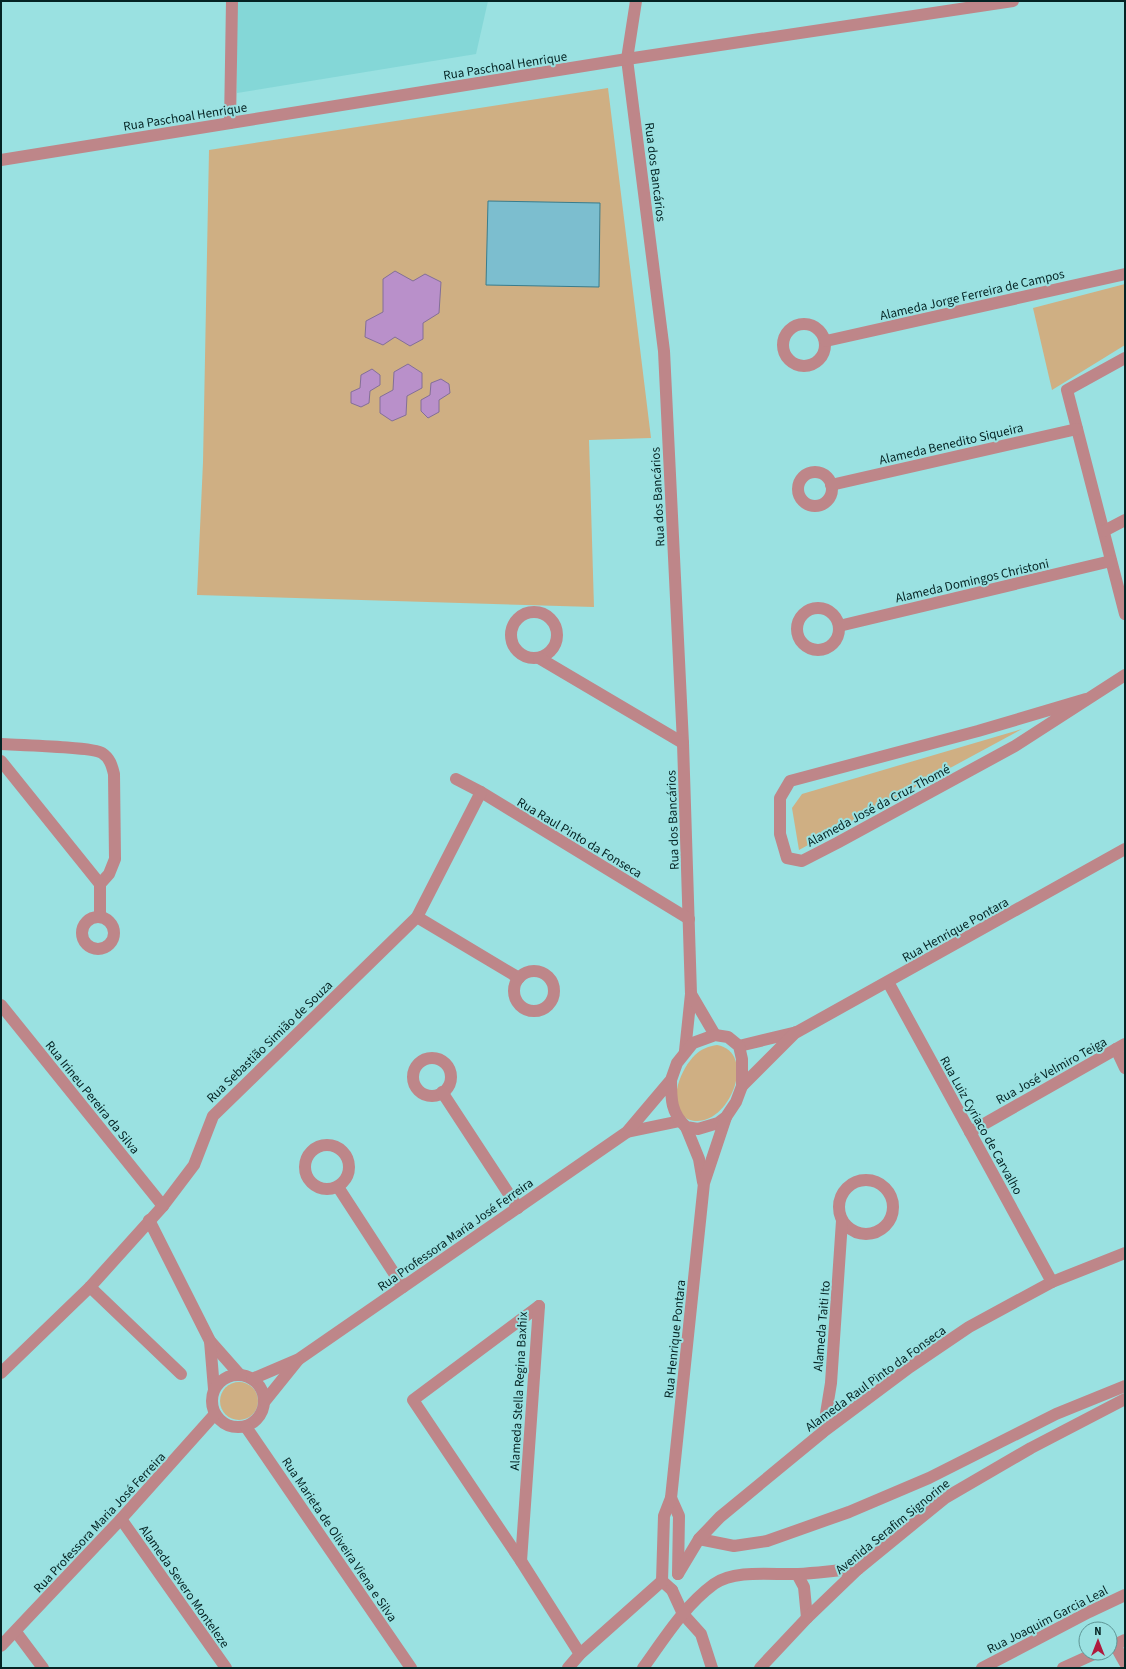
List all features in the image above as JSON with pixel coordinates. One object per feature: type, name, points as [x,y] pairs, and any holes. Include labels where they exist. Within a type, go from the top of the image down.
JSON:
[{"type":"street","points":[[230,123],[232,1]]},
{"type":"street","name":"Rua dos Bancários","points":[[636,1],[628,60],[664,351],[683,743],[691,994],[685,1051]]},
{"type":"street","name":"Rua Paschoal Henrique","points":[[1,160],[628,60],[1013,1]]},
{"type":"street","name":"Alameda Jorge Ferreira de Campos","points":[[826,341],[1125,274]]},
{"type":"street","points":[[1125,358],[1067,390],[1125,614]]},
{"type":"street","name":"Alameda Benedito Siqueira","points":[[831,485],[1077,429]]},
{"type":"street","points":[[1104,531],[1125,520]]},
{"type":"street","name":"Alameda Domingos Christoni","points":[[839,626],[1111,561]]},
{"type":"street","points":[[539,658],[683,743]]},
{"type":"street","name":"Alameda José da Cruz Thomé","points":[[1086,699],[978,731],[790,781],[780,798],[780,834],[787,858],[802,861],[837,843],[1015,746],[1125,675]]},
{"type":"street","points":[[1,744],[102,752],[110,761],[114,774],[115,859],[109,874],[100,884]]},
{"type":"street","points":[[1,761],[100,884],[100,917]]},
{"type":"street","name":"Rua Raul Pinto da Fonseca","points":[[456,780],[480,792],[689,919]]},
{"type":"street","name":"Rua Sebastião Simião de Souza","points":[[1,1373],[90,1287],[162,1206],[194,1165],[213,1116],[417,917],[480,792]]},
{"type":"street","name":"Rua Henrique Pontara","points":[[739,1046],[797,1032],[1125,849]]},
{"type":"street","points":[[417,917],[519,978]]},
{"type":"street","name":"Rua Luiz Cyriaco de Carvalho","points":[[888,982],[1052,1282]]},
{"type":"street","name":"Rua dos Bancários","points":[[691,994],[714,1035]]},
{"type":"street","name":"Rua Irineu Pereira da Silva","points":[[1,1005],[162,1206]]},
{"type":"street","name":"Rua Henrique Pontara","points":[[742,1086],[797,1032]]},
{"type":"street","points":[[714,1035],[728,1037],[739,1046],[742,1060],[742,1086],[736,1102],[726,1117],[709,1126],[698,1129],[683,1124],[674,1113],[671,1103],[671,1080],[677,1063],[685,1051],[693,1043],[714,1035]]},
{"type":"street","points":[[1120,1047],[1125,1068]]},
{"type":"street","name":"Rua José Velmiro Teiga","points":[[970,1132],[1120,1047]]},
{"type":"street","name":"Rua Professora Maria José Ferreira","points":[[252,1379],[298,1359],[628,1132],[671,1080]]},
{"type":"street","points":[[442,1092],[518,1208]]},
{"type":"street","name":"Rua Henrique Pontara","points":[[662,1581],[664,1516],[671,1498],[704,1183],[726,1117]]},
{"type":"street","name":"Rua Henrique Pontara","points":[[683,1124],[700,1159],[704,1183]]},
{"type":"street","name":"Rua Professora Maria José Ferreira","points":[[628,1132],[683,1124]]},
{"type":"street","name":"Alameda Taiti Ito","points":[[823,1432],[831,1383],[842,1221],[839,1212],[841,1195],[846,1187],[854,1182],[862,1180],[876,1181],[887,1189],[892,1196],[892,1214],[882,1229],[865,1234],[856,1232],[842,1221]]},
{"type":"street","points":[[338,1187],[403,1287]]},
{"type":"street","points":[[149,1220],[210,1341],[240,1375]]},
{"type":"street","name":"Alameda Raul Pinto da Fonseca","points":[[678,1574],[699,1539],[720,1517],[823,1432],[910,1367],[969,1327],[1052,1282],[1125,1253]]},
{"type":"street","points":[[90,1287],[181,1374]]},
{"type":"street","name":"Alameda Stella Regina Baxhix","points":[[521,1561],[539,1306],[412,1400],[521,1561],[580,1654]]},
{"type":"street","points":[[210,1341],[214,1389],[212,1406],[215,1414],[228,1426],[237,1428],[246,1427],[259,1417],[265,1401],[263,1392],[259,1385],[252,1379],[240,1375],[225,1378],[214,1389]]},
{"type":"street","name":"Rua Professora Maria José Ferreira","points":[[265,1401],[298,1359]]},
{"type":"street","points":[[699,1539],[734,1546],[767,1541],[834,1517],[930,1478],[1056,1414],[1125,1386]]},
{"type":"street","name":"Avenida Serafim Signorine","points":[[760,1668],[807,1618],[858,1568],[945,1498],[1031,1448],[1125,1399]]},
{"type":"street","name":"Rua Professora Maria José Ferreira","points":[[1,1646],[16,1632],[121,1519],[215,1414]]},
{"type":"street","name":"Rua Marieta de Oliveira Viena e Silva","points":[[246,1427],[411,1668]]},
{"type":"street","name":"Rua Henrique Pontara","points":[[671,1498],[679,1516],[678,1574],[672,1590]]},
{"type":"street","name":"Alameda Severo Monteleze","points":[[121,1519],[226,1668]]},
{"type":"street","points":[[643,1668],[683,1614],[714,1584],[734,1576],[797,1574],[858,1568]]},
{"type":"street","points":[[797,1574],[804,1587],[807,1618]]},
{"type":"street","points":[[568,1668],[580,1654],[662,1581],[672,1590],[683,1614],[701,1634],[712,1668]]},
{"type":"street","name":"Rua Joaquim Garcia Leal","points":[[982,1668],[1089,1612],[1125,1595]]},
{"type":"street","points":[[16,1632],[43,1668]]},
{"type":"street","points":[[1118,1646],[1125,1663]]},
{"type":"street","points":[[1062,1668],[1078,1661]]},
{"type":"shaded area","points":[[237,1],[488,1],[476,54],[237,93]]},
{"type":"shaded area","points":[[608,88],[651,438],[589,440],[594,607],[197,595],[203,462],[209,150]]},
{"type":"shaded area","points":[[395,271],[413,281],[425,274],[441,282],[439,313],[423,323],[423,339],[410,346],[395,337],[383,345],[365,337],[366,321],[383,312],[383,279]]},
{"type":"shaded area","points":[[1125,284],[1125,345],[1052,390],[1033,308]]},
{"type":"shaded area","points":[[408,364],[422,373],[422,388],[407,396],[406,415],[392,421],[380,413],[380,397],[393,390],[394,372]]},
{"type":"shaded area","points":[[372,369],[380,375],[380,385],[370,391],[369,403],[361,407],[351,403],[351,392],[360,388],[361,375]]},
{"type":"shaded area","points":[[441,379],[449,384],[450,393],[439,400],[439,412],[428,418],[421,411],[421,400],[430,395],[431,383]]},
{"type":"shaded area","points":[[1022,729],[799,850],[792,808],[802,794]]},
{"type":"shaded area","points":[[717,1045],[729,1050],[735,1060],[737,1072],[735,1086],[729,1099],[720,1110],[710,1118],[697,1121],[689,1120],[683,1116],[679,1109],[677,1101],[678,1084],[685,1068],[697,1053],[705,1048]]},
{"type":"shaded area","points":[[235,1382],[243,1382],[250,1385],[255,1390],[258,1401],[255,1412],[250,1417],[243,1420],[235,1420],[228,1417],[223,1412],[220,1405],[220,1397],[223,1390],[228,1385]]},
{"type":"building","points":[[488,201],[600,203],[599,287],[486,285]]}]
